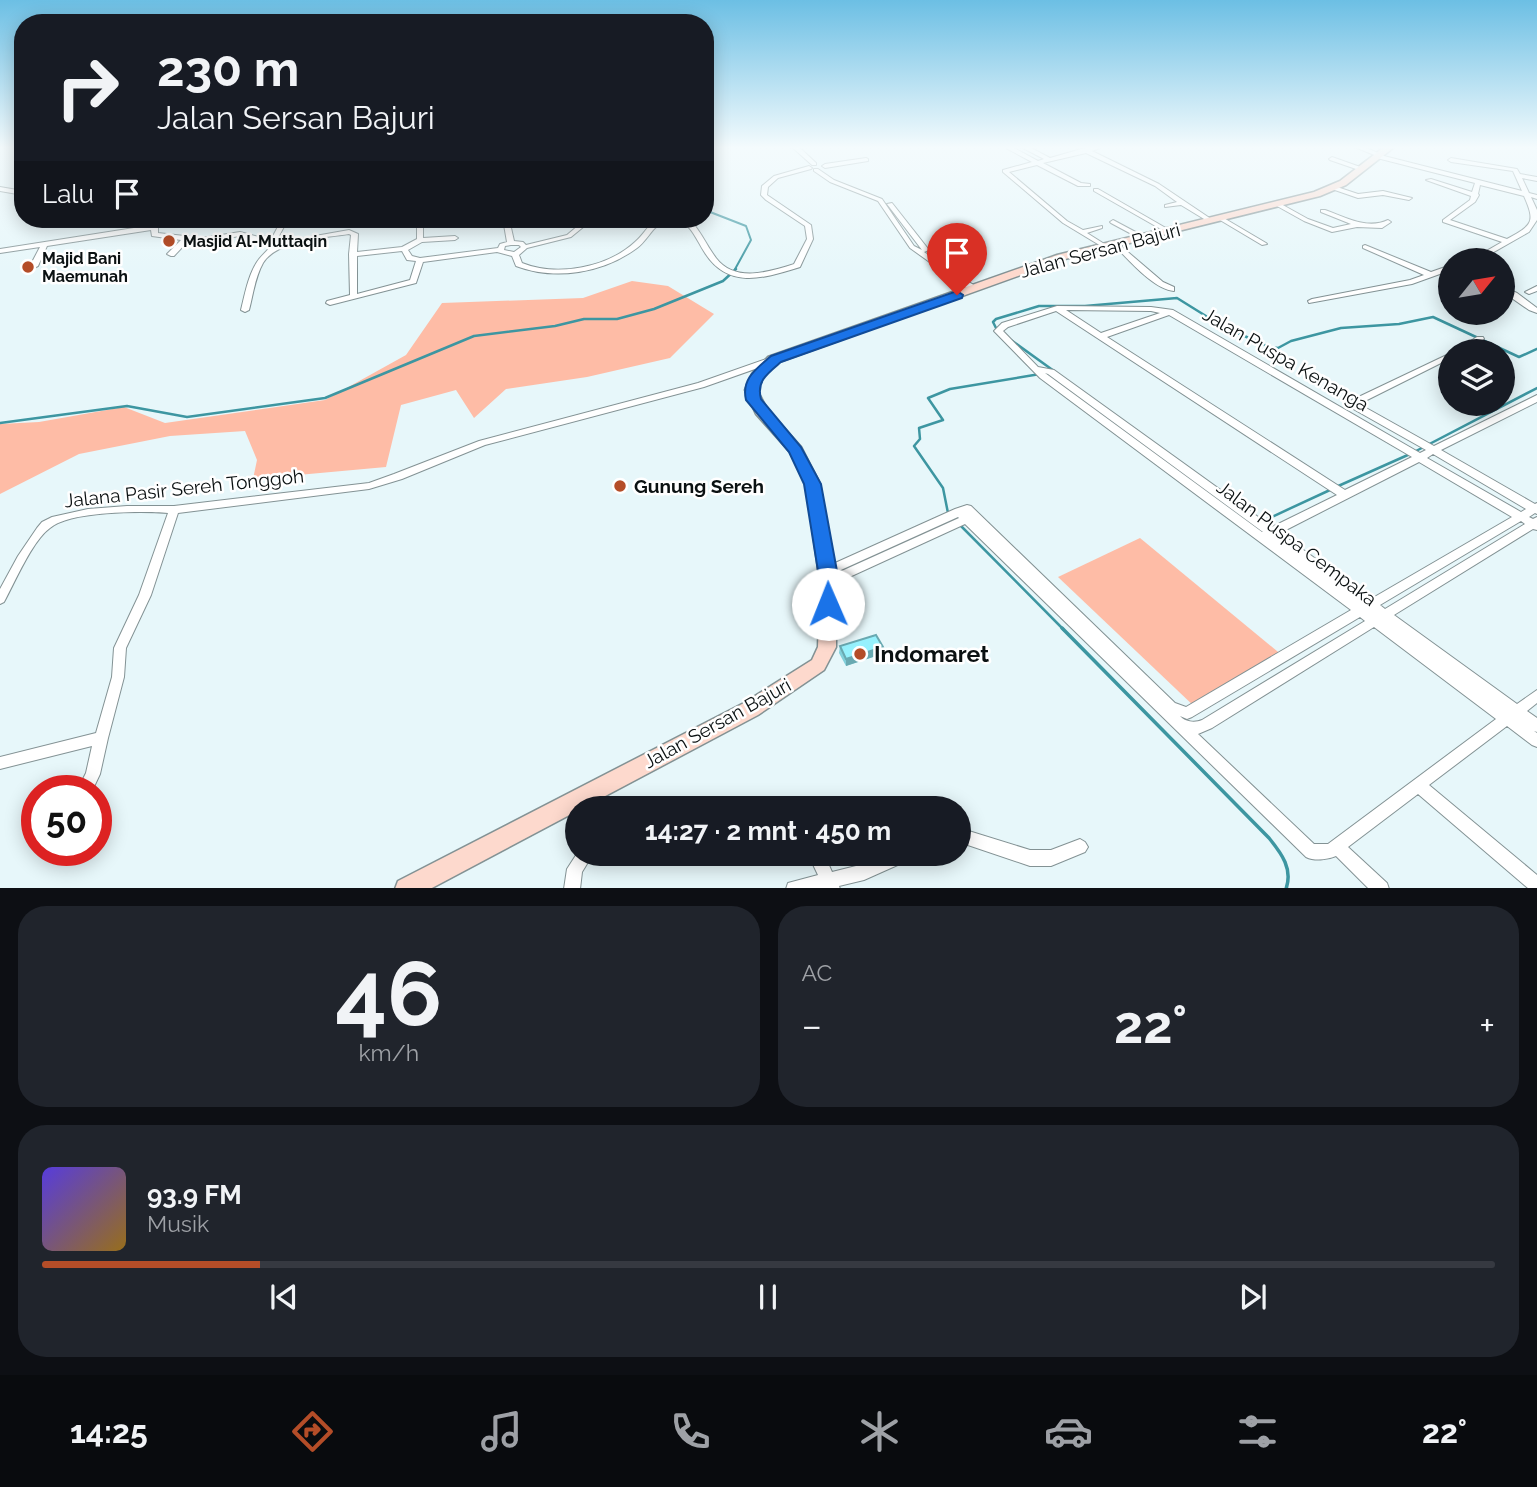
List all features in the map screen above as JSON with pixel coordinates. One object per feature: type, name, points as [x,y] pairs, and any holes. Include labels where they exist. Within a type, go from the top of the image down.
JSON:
[{"type":"main road","name":"Jalan Sersan Bajuri","points":[[600,796],[751,709],[818,665],[827,647],[828,576],[813,484],[806,466],[761,411],[751,390],[756,377],[772,360],[1041,263],[1109,244],[1279,205],[1330,189]]},
{"type":"main road","name":"Jalan Sersan Bajuri","points":[[406,888],[565,813]]},
{"type":"street","points":[[693,228],[717,266],[726,271],[764,274],[797,264],[810,239],[808,225],[764,195],[765,189]]},
{"type":"street","points":[[854,189],[877,198],[894,214],[912,247],[975,287]]},
{"type":"street","points":[[1028,189],[1082,232],[1109,244],[1160,284],[1171,289]]},
{"type":"street","points":[[1163,189],[1182,203],[1264,244]]},
{"type":"street","points":[[1339,189],[1358,196],[1383,193],[1409,198]]},
{"type":"street","points":[[1458,189],[1475,195]]},
{"type":"street","points":[[1476,189],[1468,206],[1445,221],[1509,242]]},
{"type":"street","points":[[1506,189],[1537,197]]},
{"type":"street","points":[[1497,248],[1527,231],[1535,218],[1526,189]]},
{"type":"street","points":[[1096,190],[1168,230]]},
{"type":"street","points":[[1167,206],[1182,203]]},
{"type":"street","points":[[1279,205],[1332,230],[1357,225],[1382,226],[1388,222]]},
{"type":"street","points":[[1323,211],[1357,225]]},
{"type":"street","points":[[1113,222],[1141,237]]},
{"type":"street","points":[[1082,232],[1100,227]]},
{"type":"street","points":[[0,251],[148,228]]},
{"type":"street","points":[[155,228],[155,235],[185,240],[240,234],[261,240],[279,239],[273,250]]},
{"type":"street","points":[[275,238],[280,228]]},
{"type":"street","points":[[420,228],[420,240]]},
{"type":"street","points":[[508,228],[511,243]]},
{"type":"street","points":[[499,250],[502,253],[515,254],[525,247],[569,236],[583,228]]},
{"type":"street","points":[[515,254],[519,264],[540,273],[582,268],[633,248],[650,228]]},
{"type":"street","points":[[245,310],[255,272],[263,257],[273,250],[293,243],[349,232],[355,234],[353,294]]},
{"type":"street","points":[[353,254],[404,249],[420,240],[455,238]]},
{"type":"street","points":[[171,254],[185,240]]},
{"type":"street","points":[[404,249],[410,258],[420,260],[499,250],[511,243],[521,243],[525,247]]},
{"type":"street","points":[[34,266],[44,244]]},
{"type":"street","points":[[1365,247],[1431,275]]},
{"type":"street","points":[[330,303],[353,294],[413,281],[420,260]]},
{"type":"street","points":[[1312,301],[1412,282],[1438,272]]},
{"type":"street","points":[[1529,292],[1537,288]]},
{"type":"street","points":[[1516,294],[1521,296],[1527,306],[1537,311]]},
{"type":"street","points":[[1057,308],[1345,495]]},
{"type":"street","name":"Jalan Puspa Kenanga","points":[[998,331],[1005,325],[1057,308],[1152,309],[1170,312],[1521,516],[1536,516]]},
{"type":"street","points":[[1101,336],[1170,312]]},
{"type":"street","name":"Jalan Puspa Cempaka","points":[[998,331],[1044,372],[1512,715],[1537,741]]},
{"type":"street","name":"Jalana Pasir Sereh Tonggoh","points":[[0,598],[44,526],[64,517],[153,508],[174,510],[369,486],[398,479],[453,452],[727,378],[772,360]]},
{"type":"street","points":[[1339,410],[1438,362]]},
{"type":"street","points":[[1266,535],[1537,398]]},
{"type":"street","name":"Jalan Puspa Kenanga","points":[[1353,404],[1434,451],[1536,516]]},
{"type":"street","points":[[92,775],[118,677],[120,648],[145,595],[174,510]]},
{"type":"street","points":[[828,576],[967,516],[1179,719],[1304,848],[1319,853],[1337,846],[1537,696]]},
{"type":"street","points":[[1179,719],[1195,712],[1521,516]]},
{"type":"street","points":[[1179,719],[1198,727],[1207,723],[1378,618],[1536,516]]},
{"type":"street","points":[[1195,712],[1207,723]]},
{"type":"street","name":"Jalan Puspa Cempaka","points":[[1512,715],[1537,726]]},
{"type":"street","points":[[0,763],[101,738]]},
{"type":"street","points":[[1418,785],[1537,885]]},
{"type":"street","points":[[971,839],[1030,858],[1051,858],[1080,847]]},
{"type":"street","points":[[1337,846],[1381,888]]},
{"type":"street","points":[[572,888],[577,866]]},
{"type":"street","points":[[822,866],[830,884]]},
{"type":"street","points":[[794,888],[830,884],[878,866]]},
{"type":"shaded area","points":[[632,281],[668,286],[714,314],[670,358],[587,377],[506,389],[474,418],[456,390],[401,405],[386,467],[253,479],[257,460],[245,431],[170,436],[79,454],[0,494],[0,424],[39,422],[124,407],[165,423],[325,400],[406,355],[442,303],[583,298]]},
{"type":"shaded area","points":[[1140,538],[1283,656],[1196,708],[1058,577]]},
{"type":"building","points":[[876,635],[883,647],[846,659],[840,646]]},
{"type":"waterway","points":[[714,214],[746,226],[751,240],[734,271]]},
{"type":"waterway","points":[[0,423],[127,406],[187,417],[325,398],[474,336],[555,326],[584,319],[617,319],[654,309],[723,281],[734,271]]},
{"type":"waterway","points":[[997,330],[993,322],[996,319],[1039,306],[1085,306],[1177,298],[1222,326],[1269,347],[1278,348],[1291,341],[1341,328],[1399,324],[1433,317],[1519,357],[1537,349]]},
{"type":"waterway","points":[[1011,340],[1054,371]]},
{"type":"waterway","points":[[948,513],[943,488],[914,446],[920,439],[919,428],[943,420],[928,398],[950,389],[1040,374]]},
{"type":"waterway","points":[[1416,451],[1537,388]]},
{"type":"waterway","points":[[1336,487],[1410,454]]},
{"type":"waterway","points":[[1263,521],[1330,490]]},
{"type":"waterway","points":[[960,525],[1064,630]]},
{"type":"waterway","points":[[1062,628],[1269,838],[1287,868],[1286,888]]},
{"type":"place","name":"Masjid Al-Muttaqin","points":[[169,241]]},
{"type":"place","name":"Majid Bani Maemunah","points":[[28,267]]},
{"type":"place","name":"Gunung Sereh","points":[[620,486]]},
{"type":"place","name":"Indomaret","points":[[860,654]]},
{"type":"route","points":[[828,604],[828,571],[813,484],[796,450],[754,400],[751,390],[756,377],[772,360],[957,295]]}]
